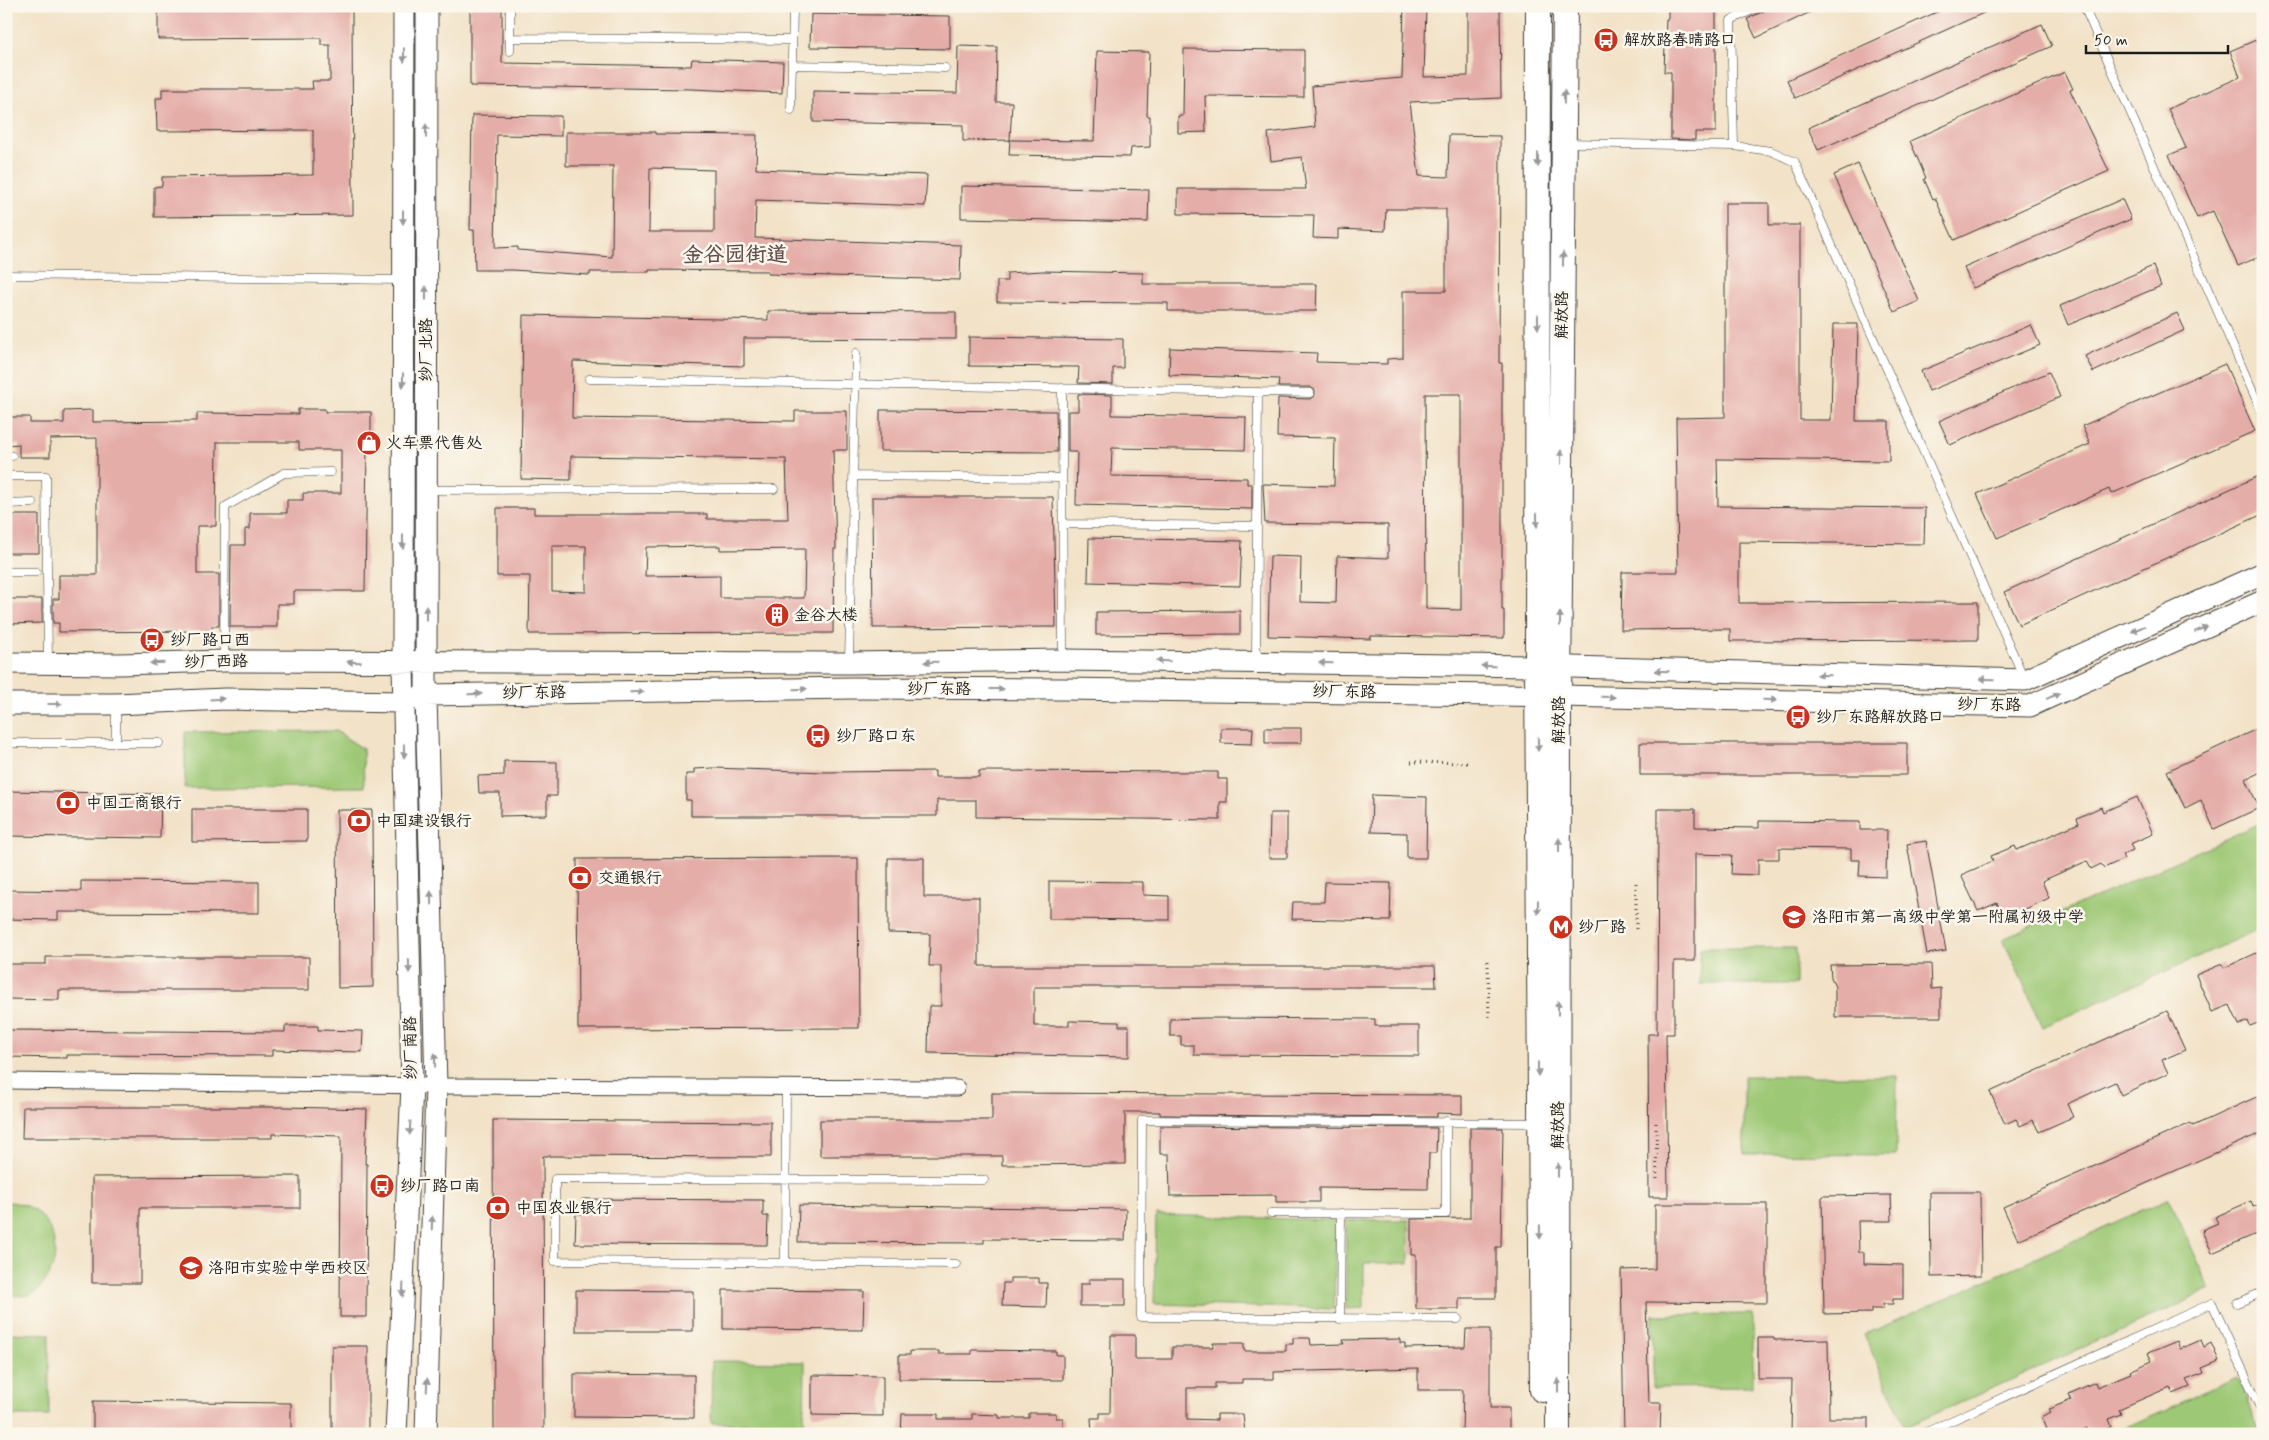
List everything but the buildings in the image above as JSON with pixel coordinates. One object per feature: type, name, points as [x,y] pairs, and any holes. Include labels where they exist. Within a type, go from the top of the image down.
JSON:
[{"type":"main road","name":"纱厂北路","points":[[404,6],[403,280],[426,662],[426,695]]},
{"type":"main road","name":"纱厂北路","points":[[403,663],[415,490],[427,6]]},
{"type":"main road","name":"解放路","points":[[1538,6],[1549,667]]},
{"type":"main road","name":"解放路","points":[[1542,1434],[1548,1124],[1548,696],[1563,143],[1564,6]]},
{"type":"main road","name":"纱厂东路","points":[[426,662],[849,664],[1063,660],[1256,662],[1549,667],[2025,680],[2263,573]]},
{"type":"main road","name":"纱厂东路","points":[[404,702],[426,695],[871,688],[1236,690],[2030,706],[2263,602]]},
{"type":"main road","name":"纱厂西路","points":[[6,663],[426,662]]},
{"type":"main road","name":"纱厂南路","points":[[396,1434],[412,1086],[403,663]]},
{"type":"main road","name":"纱厂南路","points":[[426,695],[436,1086],[426,1434]]},
{"type":"main road","points":[[6,704],[116,704],[225,699],[404,702]]},
{"type":"main road","name":"解放路","points":[[1548,1124],[1558,1434]]},
{"type":"street","points":[[6,1082],[957,1088]]},
{"type":"lane","points":[[510,6],[510,51]]},
{"type":"lane","points":[[791,110],[793,6]]},
{"type":"lane","points":[[1734,146],[1731,20],[1761,6]]},
{"type":"lane","points":[[2086,11],[2263,415]]},
{"type":"lane","points":[[510,38],[792,40]]},
{"type":"lane","points":[[792,65],[944,68]]},
{"type":"lane","points":[[1563,143],[1734,146],[1771,150],[1795,162],[2025,680]]},
{"type":"lane","points":[[6,276],[403,280]]},
{"type":"lane","points":[[849,664],[856,352]]},
{"type":"lane","points":[[589,379],[1310,393]]},
{"type":"lane","points":[[1062,388],[1063,660]]},
{"type":"lane","points":[[1256,662],[1258,392]]},
{"type":"lane","points":[[224,661],[225,507],[284,473],[331,472]]},
{"type":"lane","points":[[6,476],[46,476],[48,662]]},
{"type":"lane","points":[[854,476],[1062,478]]},
{"type":"lane","points":[[415,490],[774,489]]},
{"type":"lane","points":[[6,504],[33,503]]},
{"type":"lane","points":[[1063,524],[1257,526]]},
{"type":"lane","points":[[6,572],[36,572]]},
{"type":"lane","points":[[116,704],[116,743]]},
{"type":"lane","points":[[6,743],[159,743]]},
{"type":"lane","points":[[786,1087],[786,1262]]},
{"type":"lane","points":[[1458,1319],[1141,1318],[1142,1120],[1548,1124]]},
{"type":"lane","points":[[1272,1213],[1446,1214],[1446,1122]]},
{"type":"lane","points":[[956,1264],[555,1261],[555,1179],[984,1180]]},
{"type":"lane","points":[[1340,1319],[1341,1213]]},
{"type":"lane","points":[[2237,1303],[2263,1292]]},
{"type":"lane","points":[[1922,1434],[2212,1303],[2263,1414]]},
{"type":"path","points":[[1411,762],[1470,763]]},
{"type":"path","points":[[1636,882],[1636,933]]},
{"type":"path","points":[[1488,961],[1489,1020]]},
{"type":"path","points":[[1656,1123],[1657,1183]]},
{"type":"green space","points":[[336,731],[363,749],[364,787],[185,788],[185,732]]},
{"type":"green space","points":[[2263,822],[2263,927],[2043,1027],[2003,939]]},
{"type":"green space","points":[[1700,948],[1796,948],[1796,984],[1700,984]]},
{"type":"green space","points":[[1744,1076],[1897,1076],[1896,1155],[1744,1154]]},
{"type":"green space","points":[[2169,1198],[2211,1290],[1906,1427],[1864,1335]]},
{"type":"green space","points":[[6,1202],[21,1204],[34,1210],[44,1219],[54,1243],[55,1257],[51,1270],[39,1289],[30,1295],[6,1295]]},
{"type":"green space","points":[[1156,1215],[1336,1220],[1334,1309],[1154,1304]]},
{"type":"green space","points":[[1346,1220],[1409,1220],[1409,1263],[1364,1263],[1364,1308],[1346,1309]]},
{"type":"green space","points":[[1753,1314],[1753,1387],[1653,1388],[1653,1315]]},
{"type":"green space","points":[[6,1333],[49,1334],[49,1416],[6,1416]]},
{"type":"green space","points":[[712,1361],[805,1362],[804,1424],[711,1423]]},
{"type":"green space","points":[[2237,1378],[2261,1434],[2110,1434]]},
{"type":"place","name":"解放路春晴路口","points":[[1606,40]]},
{"type":"place","name":"火车票代售处","points":[[369,443]]},
{"type":"place","name":"金谷大楼","points":[[777,615]]},
{"type":"place","name":"纱厂路口西","points":[[152,640]]},
{"type":"place","name":"纱厂东路解放路口","points":[[1798,717]]},
{"type":"place","name":"纱厂路口东","points":[[818,736]]},
{"type":"place","name":"中国工商银行","points":[[68,803]]},
{"type":"place","name":"中国建设银行","points":[[359,821]]},
{"type":"place","name":"交通银行","points":[[580,878]]},
{"type":"place","name":"洛阳市第一高级中学第一附属初级中学","points":[[1794,917]]},
{"type":"place","name":"纱厂路","points":[[1561,927]]},
{"type":"place","name":"纱厂路口南","points":[[382,1186]]},
{"type":"place","name":"中国农业银行","points":[[498,1208]]},
{"type":"place","name":"洛阳市实验中学西校区","points":[[191,1268]]},
{"type":"district","name":"金谷园街道","points":[[735,255]]}]
